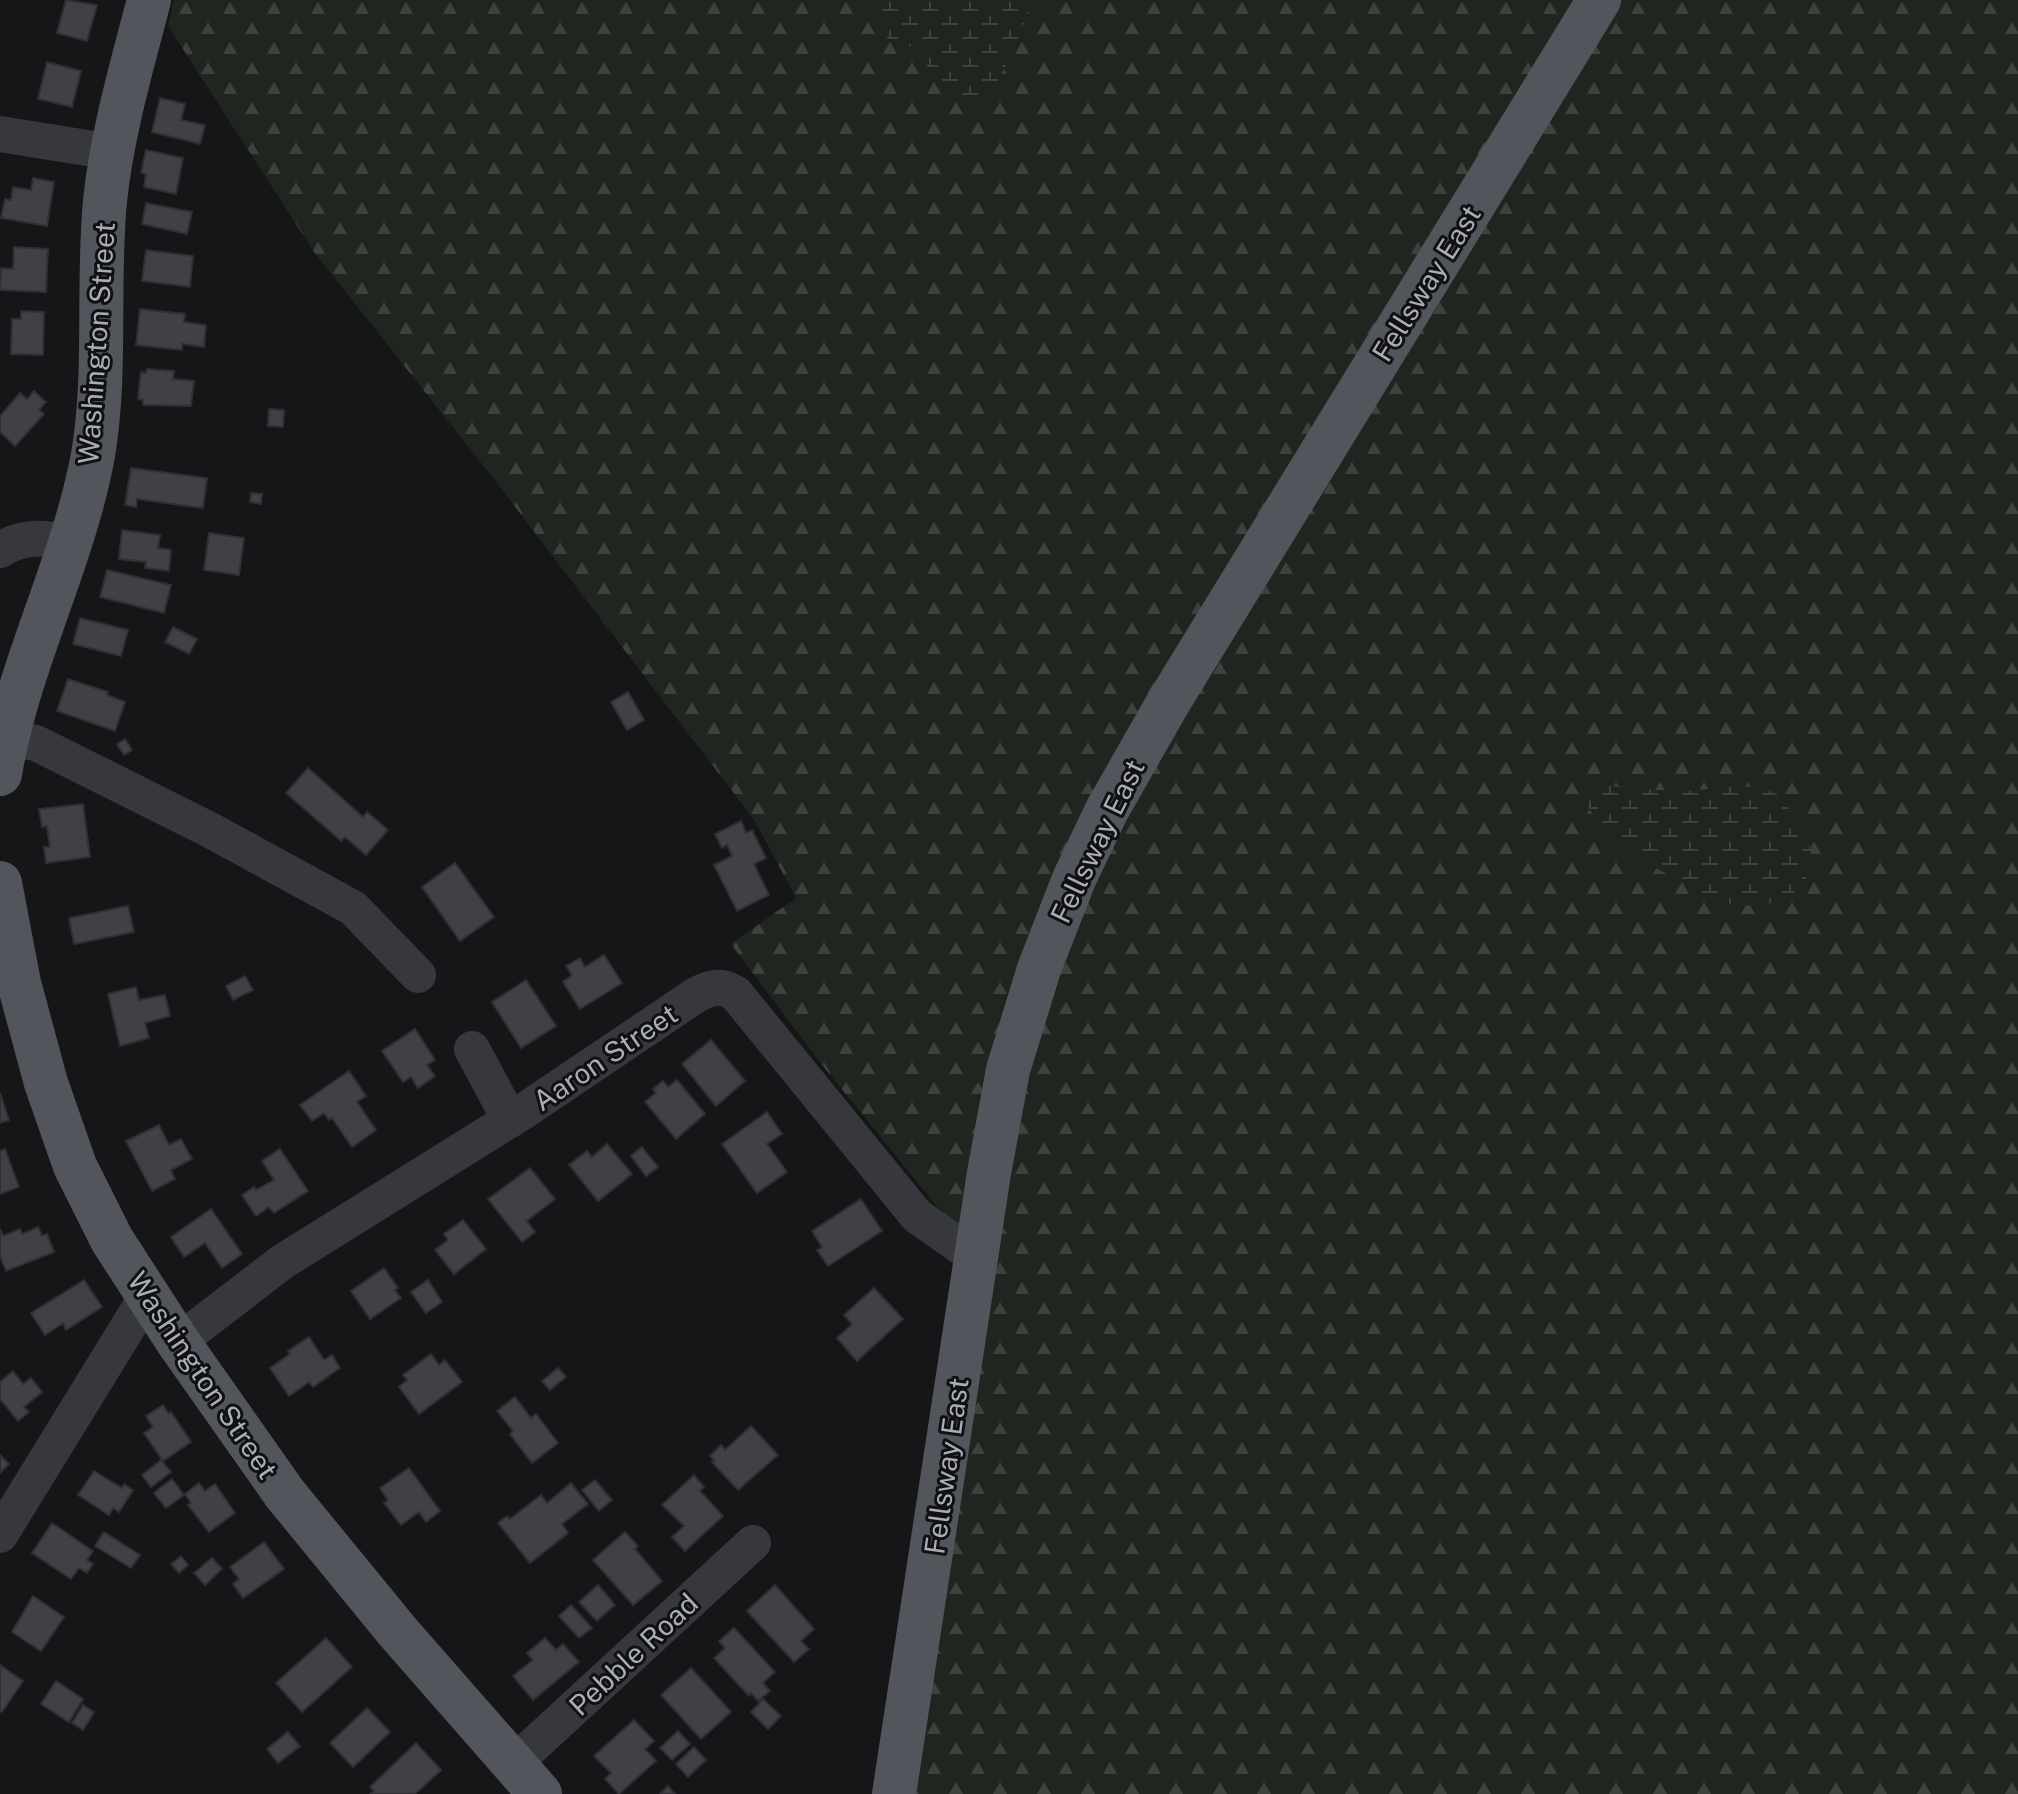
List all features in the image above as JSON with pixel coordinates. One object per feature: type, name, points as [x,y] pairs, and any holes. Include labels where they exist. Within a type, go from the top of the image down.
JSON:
[{"type":"main road","name":"Washington Street","points":[[2,750],[90,469],[96,434],[102,250],[112,152],[149,0]]},
{"type":"main road","name":"Fellsway East","points":[[894,1794],[1008,1070],[1039,969],[1074,879],[1107,810],[1168,703],[1599,0]]},
{"type":"main road","name":"Washington Street","points":[[0,883],[19,983],[59,1125],[93,1204],[147,1296],[285,1494],[323,1543],[526,1780]]},
{"type":"street","points":[[0,134],[112,152]]},
{"type":"street","points":[[0,550],[34,538],[68,543]]},
{"type":"street","points":[[2,750],[36,743],[210,830],[353,908],[418,975]]},
{"type":"street","name":"Aaron Street","points":[[178,1342],[282,1262],[510,1120],[696,995],[714,987],[726,988],[738,996],[919,1218],[977,1258]]},
{"type":"street","points":[[472,1049],[510,1120]]},
{"type":"street","points":[[0,1535],[147,1296]]},
{"type":"street","name":"Pebble Road","points":[[526,1780],[753,1543]]},
{"type":"green space","points":[[174,0],[2018,0],[2018,1794],[911,1794],[991,1273],[819,1061],[731,944],[796,898],[755,821],[490,474],[314,252],[168,26]]},
{"type":"green space","points":[[875,0],[1030,0],[1023,27],[998,84],[988,94],[972,99],[956,96],[941,86],[913,48],[891,42],[878,23]]},
{"type":"green space","points":[[1591,783],[1631,789],[1687,791],[1737,786],[1762,788],[1775,793],[1783,798],[1809,844],[1811,853],[1807,877],[1791,896],[1772,903],[1744,906],[1704,895],[1608,841],[1587,805],[1583,791]]},
{"type":"building","points":[[66,0],[97,5],[87,41],[57,33]]},
{"type":"building","points":[[47,62],[81,71],[72,107],[38,99]]},
{"type":"building","points":[[160,98],[185,104],[181,120],[205,125],[200,144],[152,132]]},
{"type":"building","points":[[146,150],[183,158],[176,194],[144,187],[146,174],[141,173]]},
{"type":"building","points":[[33,178],[54,182],[47,226],[1,218],[5,199],[11,200],[13,187],[31,190]]},
{"type":"building","points":[[146,203],[192,212],[187,234],[142,224]]},
{"type":"building","points":[[14,247],[48,249],[46,292],[0,290],[1,268],[13,269]]},
{"type":"building","points":[[146,250],[193,256],[190,287],[142,281]]},
{"type":"building","points":[[140,309],[185,314],[184,322],[206,325],[204,347],[182,344],[182,350],[136,345]]},
{"type":"building","points":[[21,311],[44,312],[43,355],[11,354],[12,319],[21,319]]},
{"type":"building","points":[[147,369],[174,371],[173,379],[194,381],[191,406],[143,405],[143,400],[138,399],[141,372],[146,373]]},
{"type":"building","points":[[34,391],[46,402],[39,410],[44,414],[15,446],[0,432],[0,416],[20,393],[27,399]]},
{"type":"building","points":[[269,409],[284,410],[283,427],[268,426]]},
{"type":"building","points":[[131,468],[207,478],[203,508],[137,499],[136,507],[125,505]]},
{"type":"building","points":[[251,493],[262,494],[261,504],[250,502]]},
{"type":"building","points":[[122,530],[160,535],[158,548],[171,550],[169,571],[145,568],[146,562],[119,559]]},
{"type":"building","points":[[209,533],[244,538],[239,575],[204,570]]},
{"type":"building","points":[[107,570],[171,585],[164,613],[100,597]]},
{"type":"building","points":[[80,618],[128,630],[121,656],[73,644]]},
{"type":"building","points":[[173,627],[197,639],[189,654],[165,642]]},
{"type":"building","points":[[68,679],[108,692],[107,695],[125,702],[115,731],[57,711]]},
{"type":"building","points":[[628,692],[644,720],[627,730],[611,702]]},
{"type":"building","points":[[125,739],[132,750],[124,755],[117,744]]},
{"type":"building","points":[[308,768],[363,817],[367,812],[388,830],[366,855],[345,837],[341,841],[286,793]]},
{"type":"building","points":[[83,804],[90,857],[46,863],[44,847],[50,847],[47,826],[42,827],[39,809]]},
{"type":"building","points":[[741,821],[746,833],[752,830],[766,858],[754,864],[769,895],[737,911],[714,865],[732,856],[727,845],[722,848],[715,834]]},
{"type":"building","points":[[455,863],[494,917],[460,941],[422,887]]},
{"type":"building","points":[[128,906],[134,932],[74,944],[69,918]]},
{"type":"building","points":[[604,955],[622,983],[580,1009],[563,982],[572,975],[566,966],[580,958],[585,967]]},
{"type":"building","points":[[245,976],[253,990],[233,1000],[226,986]]},
{"type":"building","points":[[526,980],[556,1026],[521,1048],[492,1002]]},
{"type":"building","points":[[136,987],[139,1000],[165,995],[170,1016],[145,1023],[149,1038],[120,1046],[108,994]]},
{"type":"building","points":[[415,1029],[435,1060],[427,1065],[435,1076],[418,1088],[411,1077],[403,1082],[382,1051]]},
{"type":"building","points":[[711,1040],[745,1081],[716,1106],[682,1064]]},
{"type":"building","points":[[349,1071],[366,1096],[357,1102],[376,1130],[352,1147],[332,1118],[329,1120],[324,1113],[312,1121],[300,1105]]},
{"type":"building","points":[[677,1080],[705,1114],[676,1139],[645,1102],[656,1093],[653,1089],[663,1081],[668,1087]]},
{"type":"building","points":[[0,1093],[9,1120],[0,1123]]},
{"type":"building","points":[[767,1112],[782,1134],[767,1144],[787,1172],[757,1193],[722,1144]]},
{"type":"building","points":[[159,1125],[169,1145],[181,1139],[192,1159],[171,1170],[175,1179],[152,1191],[126,1141]]},
{"type":"building","points":[[607,1144],[632,1174],[598,1201],[569,1165],[587,1151],[592,1157]]},
{"type":"building","points":[[642,1147],[658,1167],[646,1176],[631,1156]]},
{"type":"building","points":[[5,1149],[19,1187],[0,1194],[0,1151]]},
{"type":"building","points":[[280,1149],[308,1191],[274,1213],[269,1207],[256,1216],[242,1195],[274,1180],[262,1161]]},
{"type":"building","points":[[530,1168],[555,1199],[527,1221],[535,1232],[522,1242],[488,1199]]},
{"type":"building","points":[[861,1199],[882,1231],[828,1266],[817,1250],[822,1247],[812,1231]]},
{"type":"building","points":[[211,1209],[242,1254],[222,1268],[205,1243],[184,1257],[171,1237]]},
{"type":"building","points":[[463,1220],[486,1249],[454,1274],[435,1250],[448,1240],[444,1234]]},
{"type":"building","points":[[38,1227],[42,1236],[47,1234],[54,1252],[6,1271],[0,1256],[0,1229],[3,1236],[20,1229],[22,1234]]},
{"type":"building","points":[[384,1268],[401,1298],[370,1319],[351,1291]]},
{"type":"building","points":[[84,1280],[102,1307],[66,1330],[63,1323],[45,1335],[31,1313]]},
{"type":"building","points":[[428,1280],[442,1302],[426,1313],[411,1292]]},
{"type":"building","points":[[874,1288],[903,1319],[857,1361],[837,1338],[852,1324],[844,1315]]},
{"type":"building","points":[[309,1337],[324,1360],[332,1355],[340,1368],[313,1387],[309,1382],[289,1396],[270,1368]]},
{"type":"building","points":[[431,1354],[439,1365],[445,1360],[462,1382],[419,1414],[399,1387],[407,1380],[403,1375]]},
{"type":"building","points":[[558,1368],[566,1377],[550,1390],[542,1381]]},
{"type":"building","points":[[13,1371],[23,1384],[31,1378],[42,1392],[24,1407],[29,1412],[18,1421],[0,1399],[0,1382]]},
{"type":"building","points":[[515,1397],[531,1418],[536,1414],[558,1443],[532,1463],[497,1411]]},
{"type":"building","points":[[163,1405],[191,1442],[163,1461],[144,1433],[153,1427],[146,1416]]},
{"type":"building","points":[[751,1426],[778,1455],[738,1490],[710,1456],[721,1445],[725,1450]]},
{"type":"building","points":[[0,1455],[9,1464],[0,1473]]},
{"type":"building","points":[[161,1460],[171,1472],[151,1487],[142,1475]]},
{"type":"building","points":[[409,1468],[440,1511],[426,1522],[419,1512],[401,1525],[384,1503],[388,1500],[380,1488]]},
{"type":"building","points":[[94,1471],[122,1488],[124,1484],[133,1490],[119,1512],[113,1508],[109,1515],[78,1495]]},
{"type":"building","points":[[694,1475],[704,1487],[700,1491],[723,1516],[685,1551],[672,1537],[684,1526],[662,1505]]},
{"type":"building","points":[[172,1479],[184,1495],[166,1508],[154,1493]]},
{"type":"building","points":[[595,1480],[612,1500],[599,1511],[582,1490]]},
{"type":"building","points":[[199,1483],[205,1491],[215,1484],[235,1513],[209,1532],[188,1505],[191,1503],[185,1494]]},
{"type":"building","points":[[571,1483],[588,1504],[562,1524],[568,1533],[530,1563],[498,1523],[507,1516],[510,1519],[541,1495],[547,1503]]},
{"type":"building","points":[[52,1523],[93,1551],[87,1560],[93,1564],[87,1573],[79,1568],[71,1579],[32,1553]]},
{"type":"building","points":[[104,1532],[140,1555],[131,1568],[95,1546]]},
{"type":"building","points":[[625,1532],[662,1581],[633,1605],[593,1560]]},
{"type":"building","points":[[264,1542],[284,1569],[243,1598],[233,1584],[239,1579],[230,1567]]},
{"type":"building","points":[[181,1556],[188,1565],[179,1573],[171,1564]]},
{"type":"building","points":[[212,1558],[222,1569],[205,1585],[194,1573]]},
{"type":"building","points":[[598,1585],[615,1605],[597,1621],[579,1602]]},
{"type":"building","points":[[775,1585],[814,1629],[801,1641],[809,1649],[794,1662],[747,1611]]},
{"type":"building","points":[[33,1596],[64,1617],[41,1651],[12,1632]]},
{"type":"building","points":[[571,1605],[592,1628],[579,1638],[559,1616]]},
{"type":"building","points":[[734,1628],[775,1672],[763,1683],[770,1691],[758,1701],[751,1693],[749,1696],[714,1658],[725,1648],[719,1641]]},
{"type":"building","points":[[326,1638],[352,1667],[302,1712],[276,1683]]},
{"type":"building","points":[[545,1638],[556,1650],[563,1644],[579,1662],[533,1700],[513,1676],[533,1660],[527,1653]]},
{"type":"building","points":[[0,1665],[23,1681],[2,1712],[0,1711]]},
{"type":"building","points":[[691,1668],[731,1712],[701,1739],[661,1695]]},
{"type":"building","points":[[56,1681],[83,1699],[69,1722],[41,1704]]},
{"type":"building","points":[[763,1699],[781,1716],[768,1729],[751,1712]]},
{"type":"building","points":[[83,1705],[94,1712],[83,1730],[72,1723]]},
{"type":"building","points":[[367,1708],[390,1732],[353,1767],[330,1743]]},
{"type":"building","points":[[634,1720],[654,1741],[645,1749],[656,1761],[619,1794],[605,1779],[611,1773],[594,1756]]},
{"type":"building","points":[[678,1731],[690,1744],[672,1760],[660,1748]]},
{"type":"building","points":[[288,1732],[300,1746],[278,1763],[267,1749]]},
{"type":"building","points":[[416,1743],[441,1770],[415,1794],[370,1794],[374,1791],[370,1787]]},
{"type":"building","points":[[694,1747],[706,1760],[688,1777],[676,1764]]},
{"type":"building","points":[[668,1786],[675,1794],[660,1794]]}]
